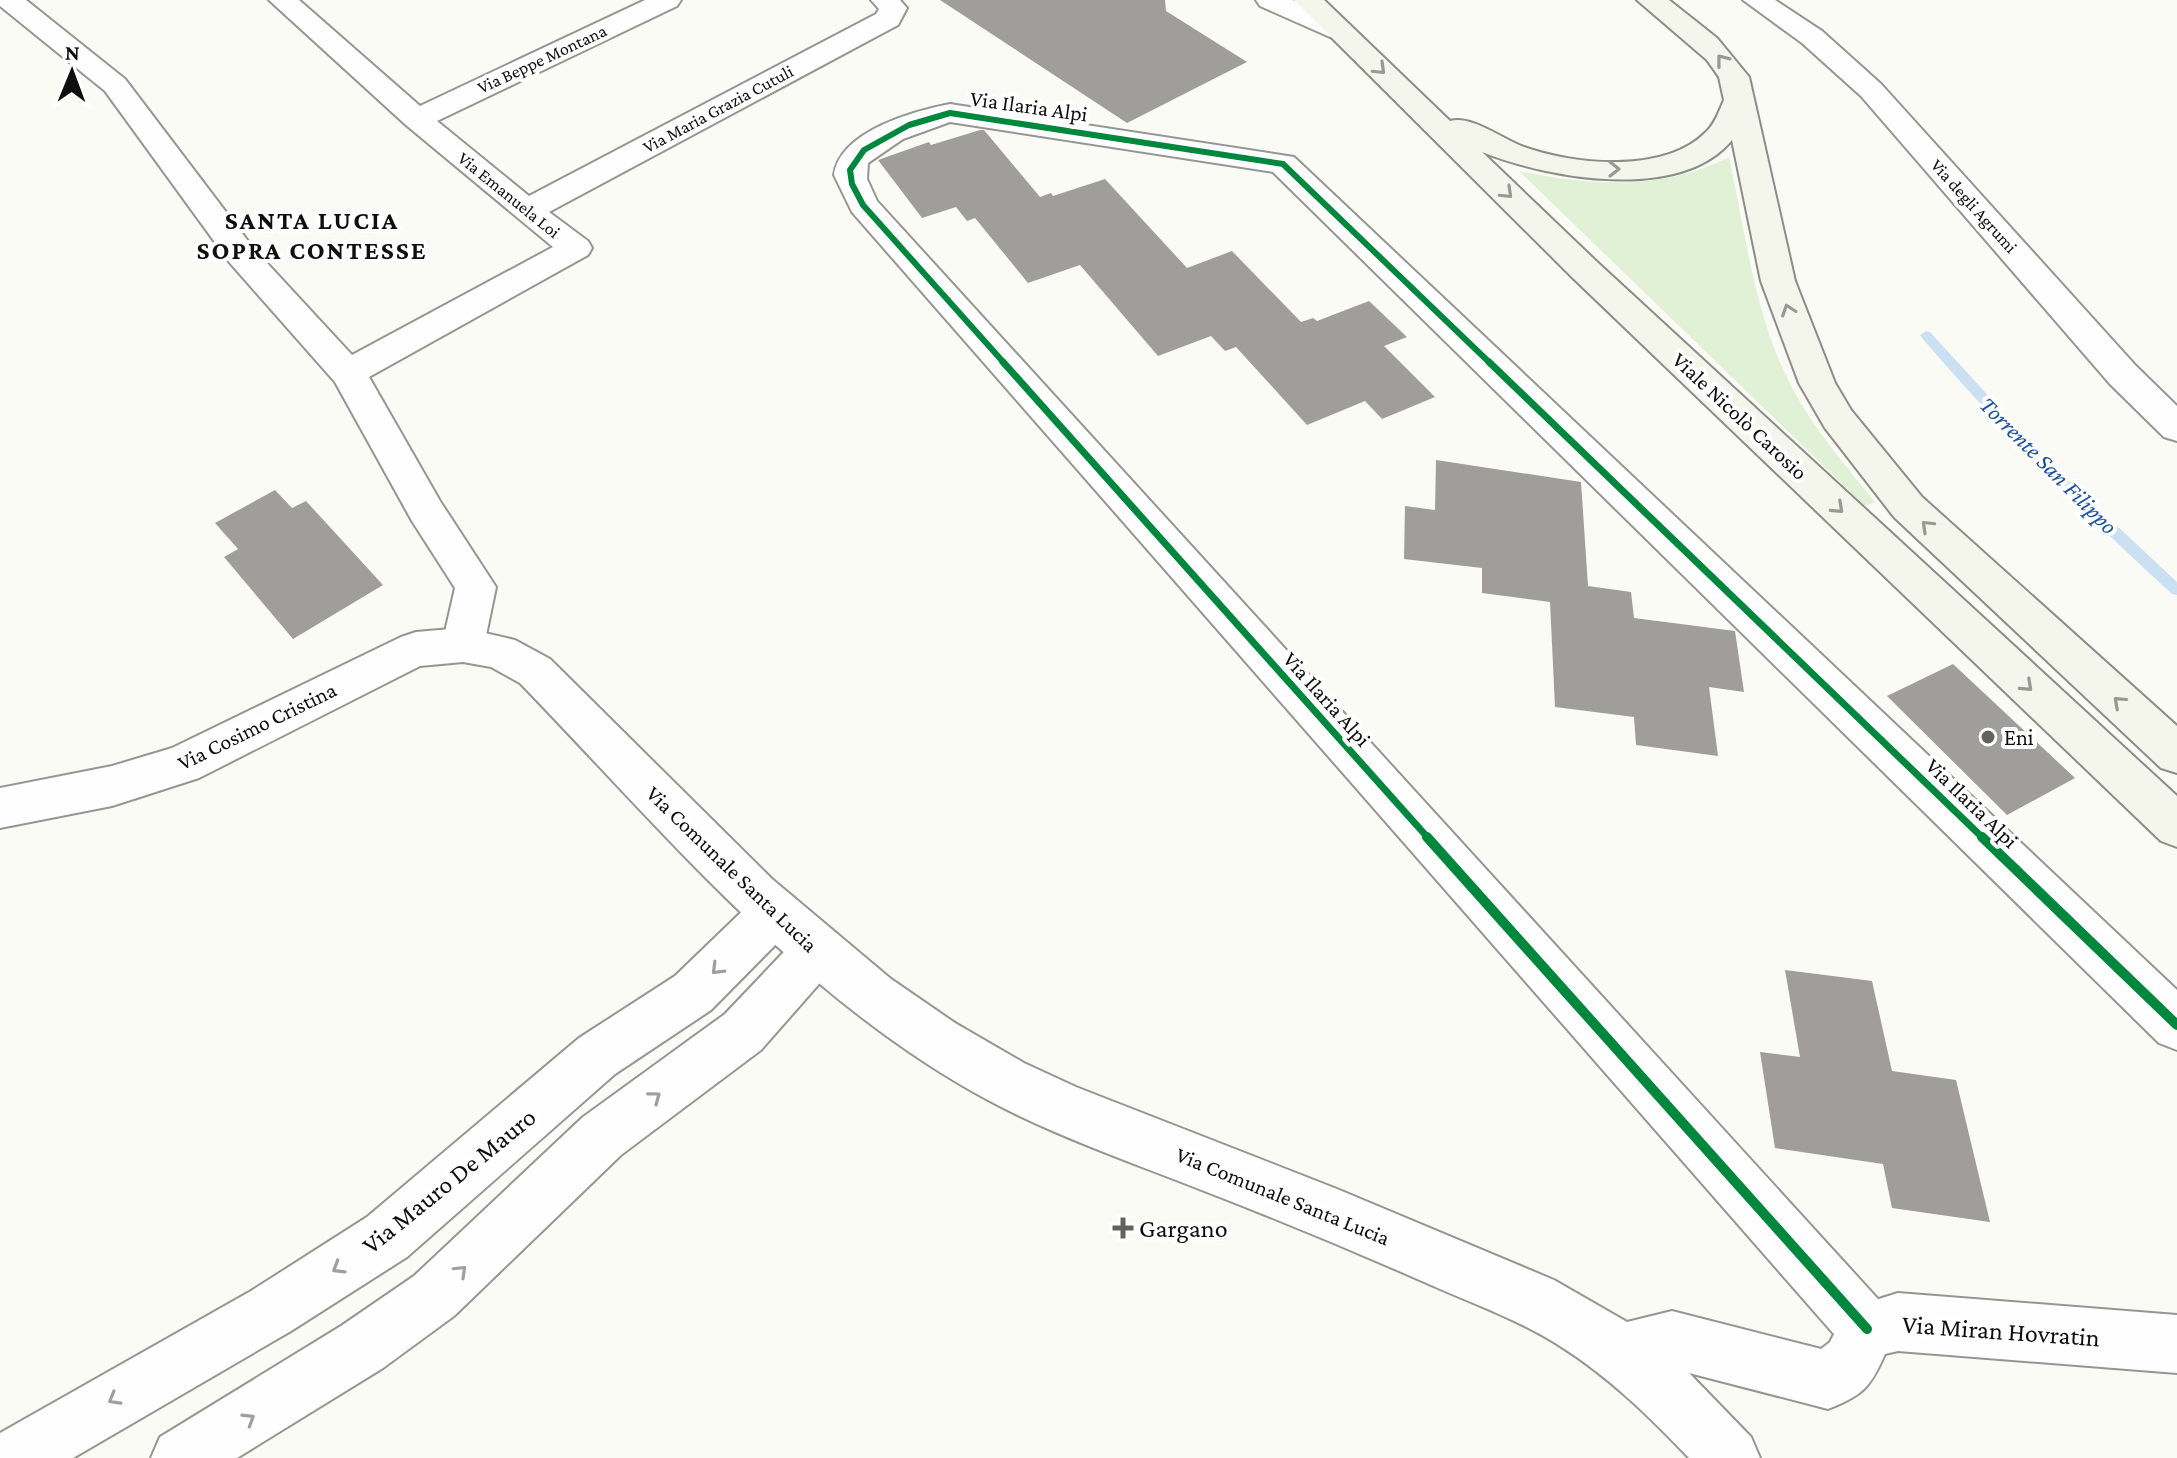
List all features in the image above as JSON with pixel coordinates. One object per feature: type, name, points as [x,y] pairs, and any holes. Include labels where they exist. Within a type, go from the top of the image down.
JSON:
[{"type":"main road","name":"Viale Nicolò Carosio","points":[[1308,0],[1585,270],[2177,826]]},
{"type":"main road","points":[[1651,0],[1705,41],[1723,59],[1734,77],[1778,281],[1817,383],[1838,419],[1908,507],[2177,754]]},
{"type":"main road","points":[[1412,100],[1497,150],[1563,166],[1635,169],[1666,163],[1711,143],[1724,130],[1740,98]]},
{"type":"street","points":[[9,0],[115,85],[242,256],[348,373],[426,511],[476,587],[463,645]]},
{"type":"street","name":"Via Emanuela Loi","points":[[283,0],[417,119],[526,211],[576,248],[348,373]]},
{"type":"street","name":"Via Beppe Montana","points":[[417,119],[667,0]]},
{"type":"street","name":"Via Maria Grazia Cutuli","points":[[526,211],[888,19],[893,8],[885,0]]},
{"type":"street","points":[[1270,0],[1340,31]]},
{"type":"street","name":"Via degli Agrumi","points":[[1757,0],[1812,37],[1871,90],[2123,375],[2177,428]]},
{"type":"street","name":"Via Ilaria Alpi","points":[[1867,1329],[863,205],[850,170],[856,157],[900,127],[950,113],[1283,164],[2177,1025]]},
{"type":"street","name":"Via Cosimo Cristina","points":[[0,808],[112,786],[183,764],[370,669],[416,649],[463,645]]},
{"type":"street","name":"Via Comunale Santa Lucia","points":[[463,645],[500,652],[535,671],[773,914],[868,995],[939,1043],[1007,1081],[1091,1120],[1350,1221],[1545,1306],[1619,1353],[1705,1431],[1730,1458]]},
{"type":"street","name":"Via Mauro De Mauro","points":[[15,1458],[271,1311],[387,1237],[597,1056],[693,993],[773,914]]},
{"type":"street","points":[[181,1458],[362,1347],[434,1296],[602,1136],[743,1032],[816,952]]},
{"type":"street","name":"Via Miran Hovratin","points":[[1867,1329],[1898,1322],[2177,1344]]},
{"type":"street","points":[[1619,1353],[1672,1340],[1828,1380],[1851,1363],[1867,1329]]},
{"type":"green space","points":[[1729,157],[1765,321],[1784,371],[1814,423],[1875,502],[1865,506],[1519,171],[1572,180],[1626,182],[1678,176]]},
{"type":"building","points":[[940,0],[1165,0],[1166,11],[1247,62],[1127,123]]},
{"type":"building","points":[[984,130],[1040,197],[1051,193],[1053,196],[1105,179],[1187,268],[1232,251],[1301,322],[1313,318],[1317,321],[1369,301],[1407,337],[1384,346],[1435,397],[1382,419],[1365,401],[1307,425],[1236,347],[1225,351],[1211,336],[1158,356],[1080,265],[1028,283],[975,218],[967,221],[956,207],[922,218],[878,160],[929,142],[931,145]]},
{"type":"building","points":[[1436,460],[1581,482],[1588,586],[1631,592],[1634,618],[1735,631],[1744,692],[1709,687],[1718,756],[1636,745],[1634,717],[1555,707],[1550,602],[1482,593],[1482,568],[1404,559],[1405,506],[1435,510]]},
{"type":"building","points":[[275,490],[292,508],[306,501],[383,585],[293,639],[224,557],[238,549],[215,523]]},
{"type":"building","points":[[1953,664],[2075,778],[2007,815],[1887,696]]},
{"type":"building","points":[[1785,970],[1872,981],[1892,1071],[1956,1080],[1990,1222],[1892,1208],[1883,1164],[1775,1148],[1760,1052],[1800,1057]]},
{"type":"waterway","name":"Torrente San Filippo","points":[[1926,335],[2047,467],[2177,590]]},
{"type":"cycle path","points":[[1867,1329],[863,205],[852,184],[850,170],[854,160],[864,150],[892,132],[950,113],[1283,164],[2177,1025]]},
{"type":"place","name":"Eni","points":[[1988,737]]},
{"type":"place","name":"Gargano","points":[[1123,1228]]},
{"type":"district","name":"SANTA LUCIA SOPRA CONTESSE","points":[[312,235]]}]
